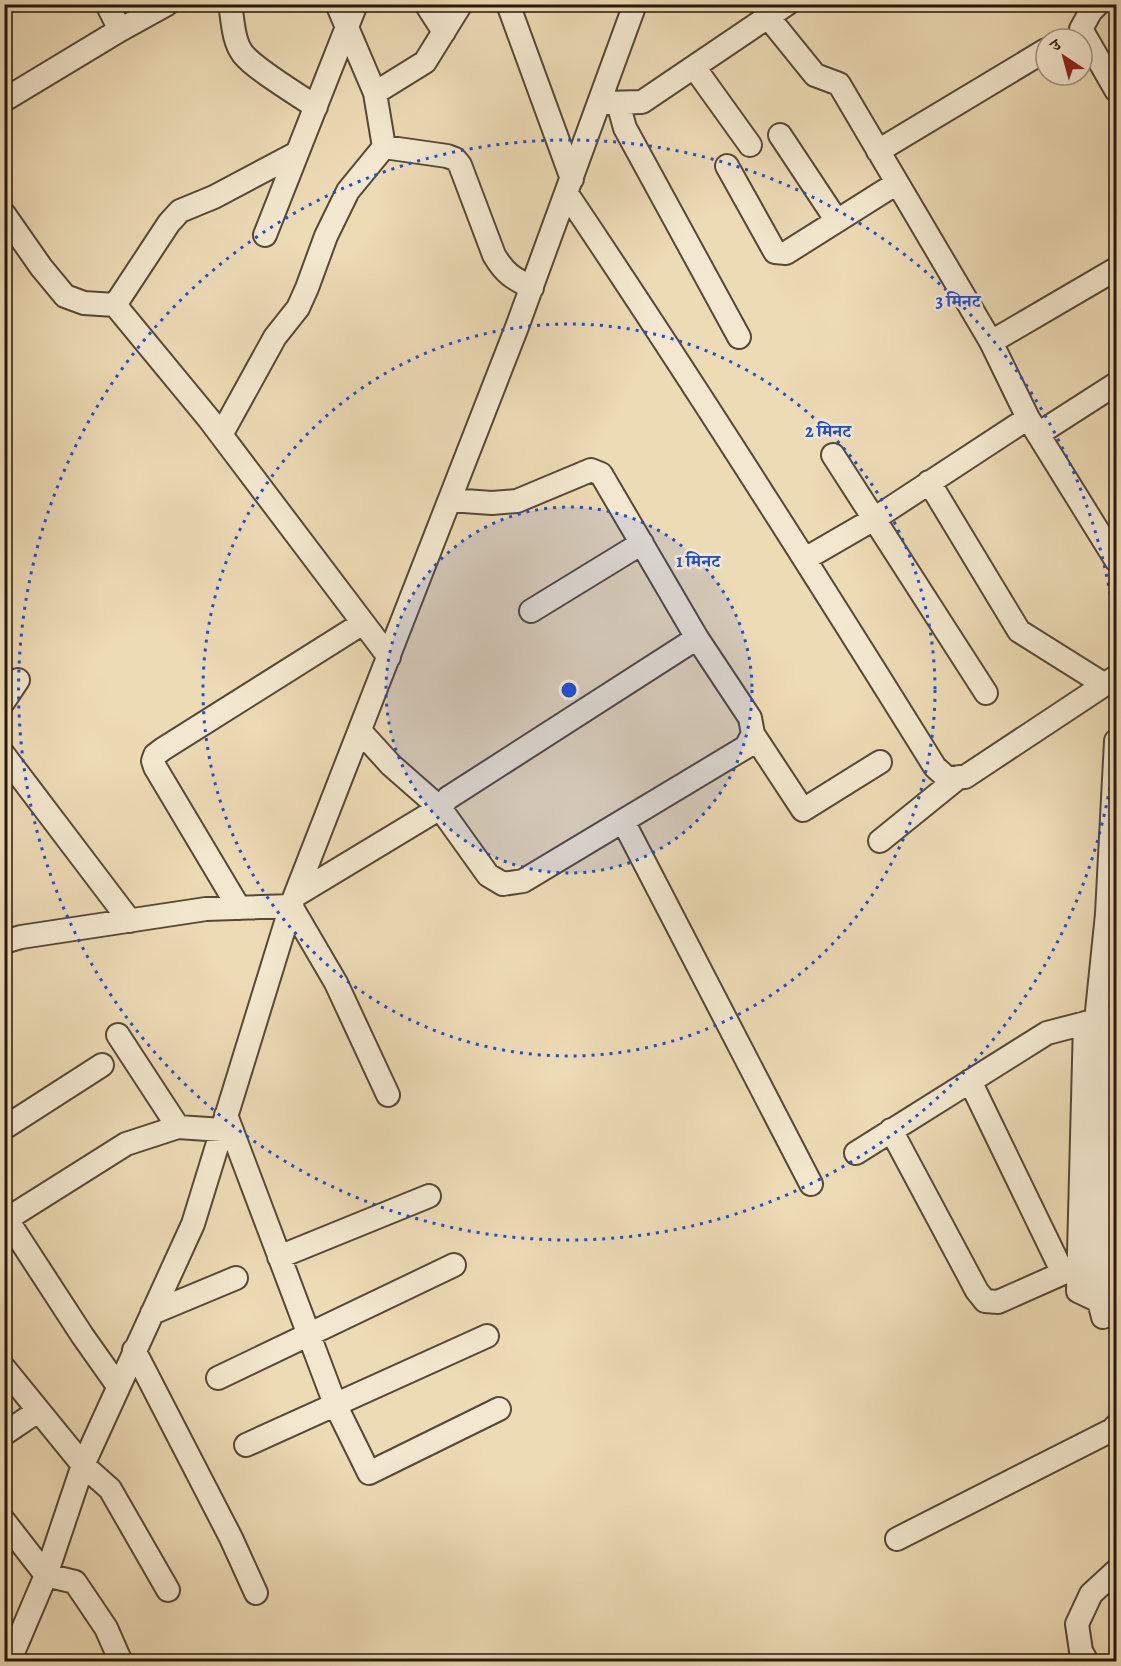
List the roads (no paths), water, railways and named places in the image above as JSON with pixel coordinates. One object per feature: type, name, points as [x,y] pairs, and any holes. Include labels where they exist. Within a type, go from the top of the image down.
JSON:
[{"type":"street","points":[[107,4],[120,30]]},
{"type":"street","points":[[230,4],[236,38],[244,54],[268,74],[316,106]]},
{"type":"street","points":[[221,435],[275,337],[298,308],[326,236],[348,191],[384,147],[375,93],[337,4]]},
{"type":"street","points":[[265,235],[356,4]]},
{"type":"street","points":[[426,4],[444,32]]},
{"type":"street","points":[[375,93],[425,62],[461,4]]},
{"type":"street","points":[[508,4],[569,187],[935,767],[947,778],[965,777],[1111,681],[1019,631],[929,482]]},
{"type":"street","points":[[9,1662],[46,1575],[82,1465],[193,1224],[293,900],[450,500],[569,187],[608,103],[635,4]]},
{"type":"street","points":[[1078,27],[1098,4]]},
{"type":"street","points":[[4,100],[158,7]]},
{"type":"street","points":[[608,103],[642,102],[778,11],[815,75],[839,84],[991,342],[1033,426],[1116,560]]},
{"type":"street","points":[[878,151],[1034,57]]},
{"type":"street","points":[[1094,61],[1116,90]]},
{"type":"street","points":[[694,67],[750,145]]},
{"type":"street","points":[[608,103],[625,128],[739,337]]},
{"type":"street","points":[[780,135],[837,221]]},
{"type":"street","points":[[384,147],[455,159],[460,165],[501,268],[532,288]]},
{"type":"street","points":[[115,305],[169,223],[180,211],[214,197],[297,153]]},
{"type":"street","points":[[727,166],[774,252],[786,253],[897,183]]},
{"type":"street","points":[[4,214],[64,296],[84,303],[115,305],[221,435],[389,657]]},
{"type":"street","points":[[991,342],[1116,269]]},
{"type":"street","points":[[805,559],[874,519],[929,482],[1116,384]]},
{"type":"street","points":[[833,455],[986,693]]},
{"type":"street","points":[[450,500],[492,503],[517,501],[591,470],[601,474],[698,638],[750,718],[753,734],[803,810],[880,762]]},
{"type":"street","points":[[531,611],[642,543]]},
{"type":"street","points":[[239,908],[155,767],[153,761],[155,755],[162,748],[363,623]]},
{"type":"street","points":[[4,942],[21,937],[206,909],[239,908],[293,900],[440,808],[448,798],[698,638]]},
{"type":"street","points":[[4,701],[18,680]]},
{"type":"street","points":[[360,731],[391,765],[440,808],[488,875],[503,884],[523,881],[746,747],[753,734]]},
{"type":"street","points":[[1071,1269],[1112,912],[1116,741]]},
{"type":"street","points":[[4,755],[130,921]]},
{"type":"street","points":[[880,841],[959,777]]},
{"type":"street","points":[[623,821],[811,1184]]},
{"type":"street","points":[[293,900],[336,983],[388,1095]]},
{"type":"street","points":[[856,1152],[1047,1033],[1101,1019]]},
{"type":"street","points":[[970,1081],[1071,1269],[1078,1291],[1106,1305],[1101,1019]]},
{"type":"street","points":[[118,1035],[178,1127]]},
{"type":"street","points":[[4,1128],[102,1065]]},
{"type":"street","points":[[118,1386],[82,1335],[6,1217],[126,1144],[178,1127],[224,1123]]},
{"type":"street","points":[[224,1123],[279,1257],[335,1404],[369,1473],[499,1410]]},
{"type":"street","points":[[891,1130],[977,1291],[985,1300],[998,1302],[1071,1269]]},
{"type":"street","points":[[279,1257],[429,1196]]},
{"type":"street","points":[[218,1378],[454,1265]]},
{"type":"street","points":[[152,1313],[236,1278]]},
{"type":"street","points":[[246,1445],[487,1336]]},
{"type":"street","points":[[134,1350],[231,1538],[256,1593]]},
{"type":"street","points":[[4,1368],[82,1465],[110,1489],[168,1590]]},
{"type":"street","points":[[4,1434],[38,1411]]},
{"type":"street","points":[[897,1539],[1116,1426]]},
{"type":"street","points":[[4,1521],[46,1575],[75,1582],[106,1628],[121,1662]]},
{"type":"street","points":[[1087,1662],[1082,1651],[1077,1624],[1091,1594],[1116,1571]]}]
